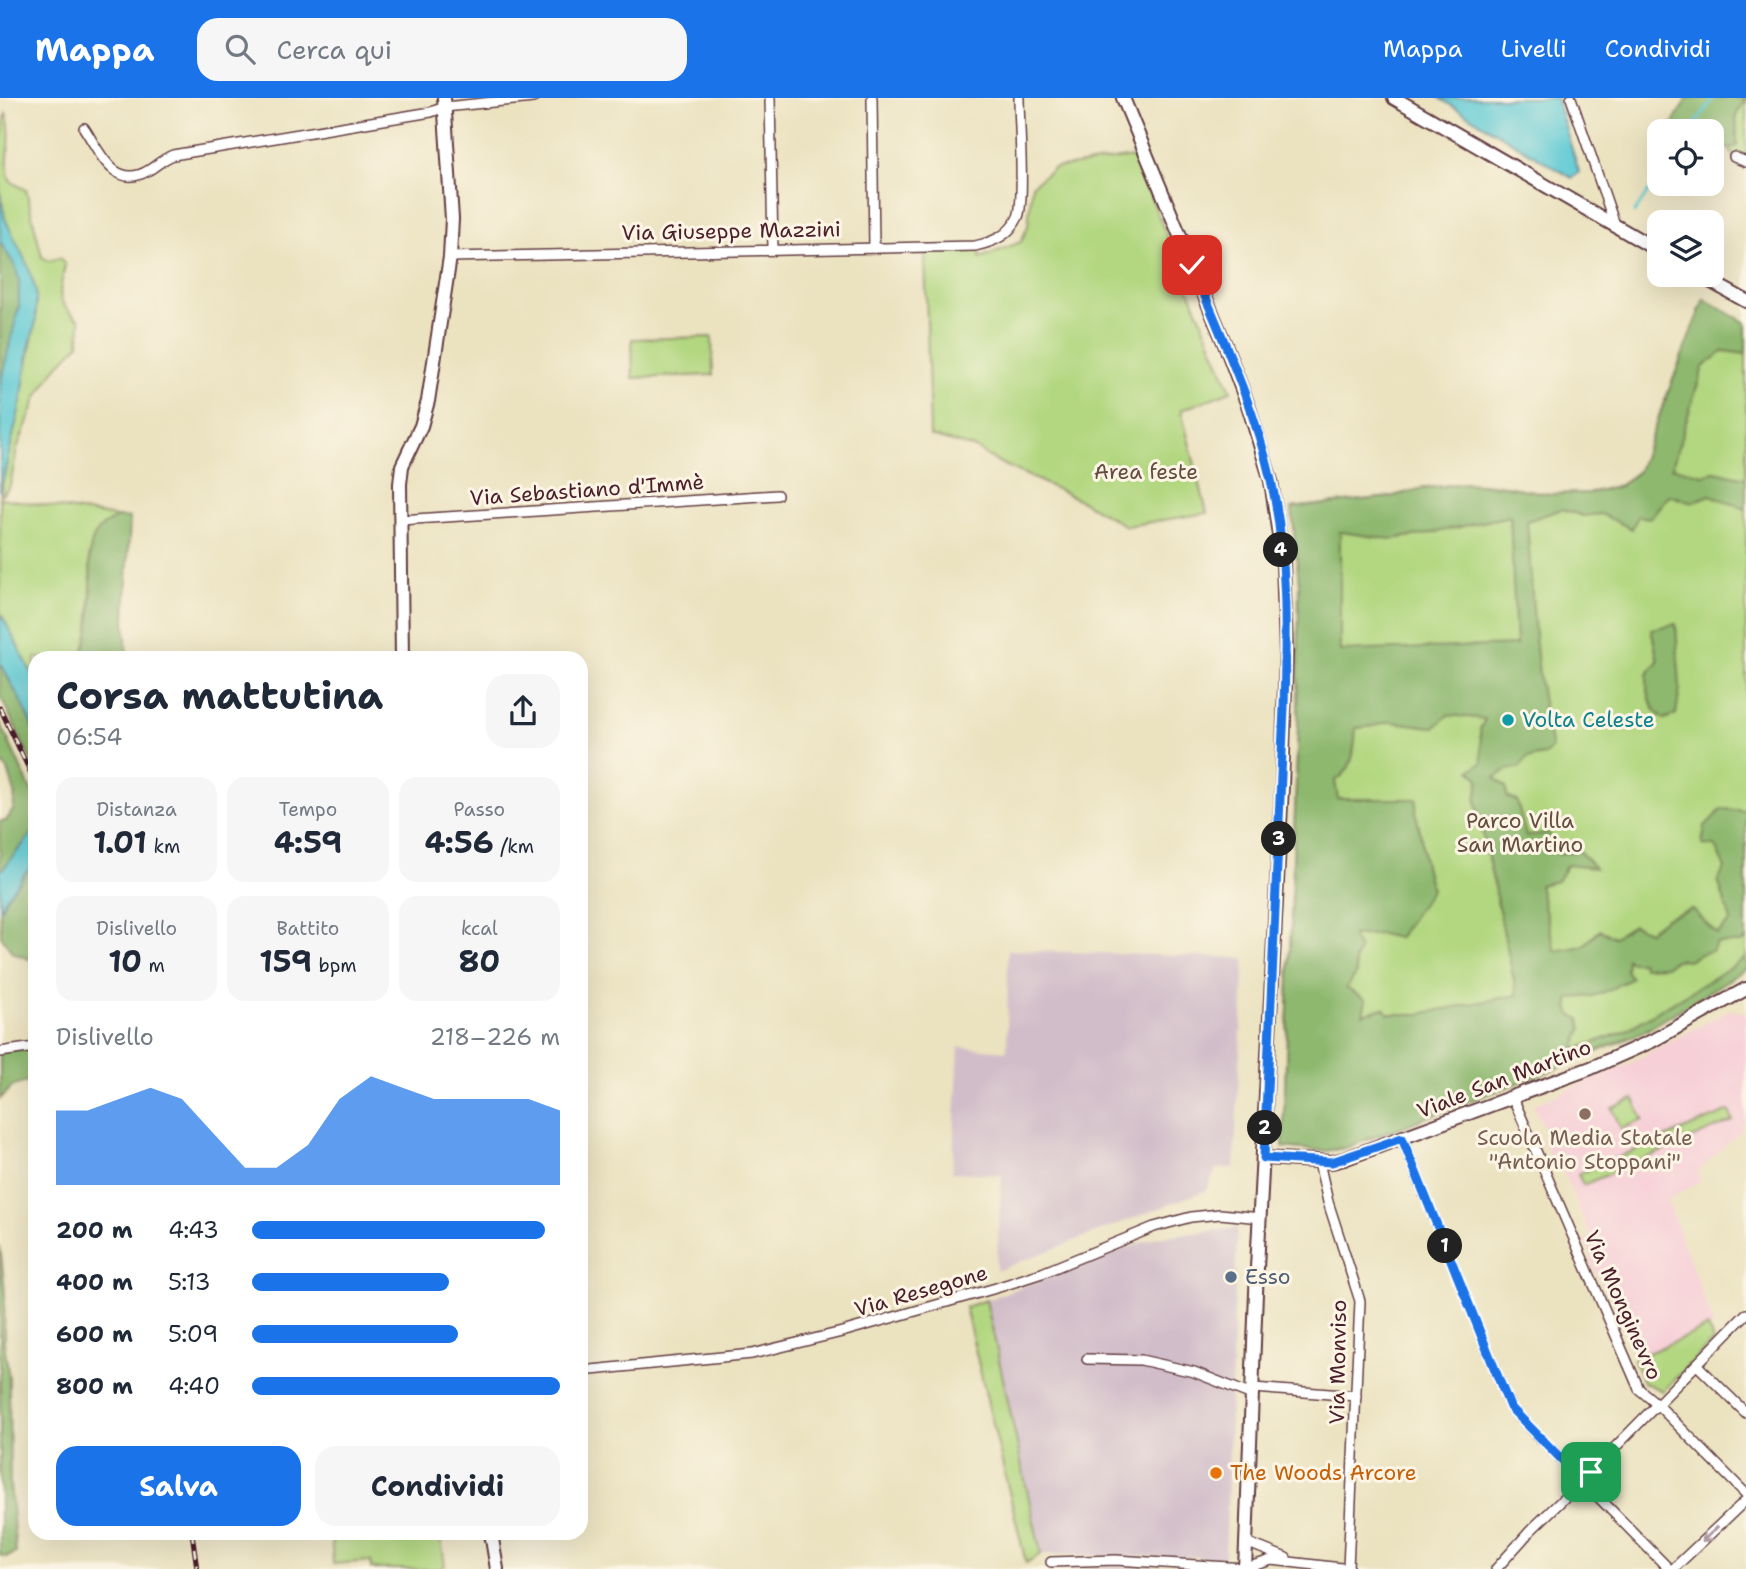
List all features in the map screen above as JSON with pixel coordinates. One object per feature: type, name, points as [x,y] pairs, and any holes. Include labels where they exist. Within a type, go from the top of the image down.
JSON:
[{"type":"street","points":[[84,128],[110,168],[118,173],[132,175],[149,170],[173,155],[431,112],[445,102],[533,98]]},
{"type":"street","points":[[770,98],[773,249]]},
{"type":"street","points":[[872,98],[874,248]]},
{"type":"street","name":"Via Giuseppe Mazzini","points":[[450,257],[975,246],[994,242],[1009,230],[1019,216],[1021,194],[1018,98]]},
{"type":"street","points":[[1394,98],[1647,244]]},
{"type":"street","points":[[1410,98],[1472,142]]},
{"type":"street","points":[[1571,98],[1615,225]]},
{"type":"street","points":[[1125,101],[1249,408],[1271,481],[1279,529],[1285,596],[1284,708],[1245,1568]]},
{"type":"street","points":[[402,651],[402,467],[421,426],[428,401],[450,257],[452,219],[445,102]]},
{"type":"street","points":[[1734,156],[1746,162]]},
{"type":"street","points":[[1721,287],[1746,301]]},
{"type":"street","name":"Via Sebastiano d'Immè","points":[[400,520],[777,495]]},
{"type":"street","name":"Viale San Martino","points":[[1264,1158],[1319,1162],[1345,1159],[1513,1098],[1652,1041],[1746,989]]},
{"type":"street","points":[[0,1052],[28,1048]]},
{"type":"street","name":"Via Monginevro","points":[[1513,1098],[1639,1390],[1658,1405],[1746,1497]]},
{"type":"street","points":[[1402,1138],[1510,1407],[1671,1569],[1746,1497]]},
{"type":"street","name":"Via Monviso","points":[[1319,1162],[1328,1202],[1360,1301],[1350,1569]]},
{"type":"street","name":"Via Resegone","points":[[588,1370],[752,1354],[996,1288],[1042,1273],[1154,1227],[1191,1217],[1220,1214],[1261,1218]]},
{"type":"street","points":[[1496,1569],[1531,1530],[1583,1481],[1746,1314]]},
{"type":"street","points":[[1087,1359],[1141,1360],[1194,1372],[1253,1391],[1356,1396]]},
{"type":"street","points":[[1697,1365],[1746,1413]]},
{"type":"street","points":[[492,1540],[497,1569]]},
{"type":"street","points":[[1246,1542],[1298,1562]]},
{"type":"street","points":[[1051,1562],[1116,1560],[1245,1568],[1272,1560],[1350,1569]]},
{"type":"shaded area","points":[[1008,950],[1245,958],[1234,1168],[1216,1169],[1207,1190],[996,1271],[1002,1175],[952,1172],[959,1047],[1007,1051]]},
{"type":"shaded area","points":[[1731,1009],[1746,1012],[1746,1123],[1741,1125],[1743,1129],[1697,1172],[1701,1181],[1667,1200],[1714,1325],[1642,1356],[1617,1296],[1607,1294],[1592,1265],[1584,1240],[1591,1237],[1557,1158],[1551,1160],[1542,1139],[1548,1135],[1533,1105],[1630,1063]]},
{"type":"shaded area","points":[[1237,1228],[1225,1558],[1041,1554],[986,1300],[1157,1237]]},
{"type":"shaded area","points":[[1133,1564],[1175,1569],[1046,1568]]},
{"type":"green space","points":[[1687,98],[1746,98],[1736,115],[1737,146],[1729,149],[1724,147],[1724,119],[1675,119]]},
{"type":"green space","points":[[1746,100],[1746,162],[1734,157],[1729,149],[1737,146],[1736,115]]},
{"type":"green space","points":[[6,112],[10,181],[26,190],[42,257],[49,261],[60,258],[65,265],[60,296],[71,314],[80,320],[79,344],[55,369],[37,397],[17,449],[10,486],[0,496],[36,321],[36,291],[5,219],[0,192],[0,151]]},
{"type":"green space","name":"Area feste","points":[[1134,157],[1231,391],[1181,410],[1207,513],[1126,526],[975,448],[930,436],[925,251],[979,249],[980,258],[1021,242],[1028,226],[1032,185],[1054,168]]},
{"type":"green space","points":[[0,242],[15,265],[20,293],[16,324],[0,384]]},
{"type":"green space","name":"Parco Villa San Martino","points":[[1704,299],[1746,323],[1746,969],[1643,1032],[1555,1069],[1345,1148],[1325,1151],[1283,1147],[1298,726],[1299,583],[1292,508],[1390,497],[1420,489],[1465,483],[1550,494],[1589,493],[1620,485],[1638,471]]},
{"type":"green space","points":[[1704,299],[1746,323],[1746,354],[1724,351],[1703,367],[1672,467],[1703,475],[1715,471],[1746,478],[1746,509],[1710,495],[1692,502],[1669,495],[1650,518],[1638,516],[1632,529],[1601,514],[1583,516],[1562,509],[1527,521],[1541,692],[1552,748],[1545,755],[1527,758],[1520,767],[1507,770],[1495,778],[1506,787],[1507,797],[1517,801],[1526,836],[1549,833],[1557,854],[1579,851],[1595,868],[1567,865],[1557,881],[1539,885],[1555,951],[1583,946],[1600,930],[1614,937],[1633,925],[1649,931],[1666,918],[1692,909],[1717,934],[1731,921],[1718,880],[1725,868],[1715,846],[1702,845],[1705,826],[1722,809],[1746,811],[1746,939],[1741,943],[1717,943],[1711,951],[1688,960],[1676,960],[1666,966],[1643,967],[1642,962],[1631,962],[1627,959],[1626,971],[1632,978],[1600,994],[1570,998],[1568,1008],[1571,1015],[1580,1019],[1582,1029],[1574,1050],[1623,1032],[1746,958],[1746,969],[1643,1032],[1555,1069],[1345,1148],[1325,1151],[1283,1147],[1298,726],[1299,583],[1292,508],[1390,497],[1420,489],[1465,483],[1550,494],[1589,493],[1620,486],[1638,471]],"holes":[[[1510,516],[1516,645],[1340,651],[1340,532],[1390,539],[1423,535]],[[1448,715],[1485,719],[1480,729],[1482,763],[1470,770],[1479,779],[1476,802],[1517,995],[1419,1014],[1388,1014],[1384,1008],[1363,1014],[1366,1000],[1346,988],[1356,975],[1355,961],[1359,949],[1352,936],[1381,934],[1398,938],[1432,889],[1416,815],[1417,799],[1338,799],[1335,781],[1350,764],[1356,728],[1392,722],[1435,727]]]},
{"type":"green space","points":[[712,337],[713,375],[633,378],[632,339]]},
{"type":"green space","points":[[0,498],[117,517],[103,526],[89,556],[89,638],[84,651],[28,651],[28,666],[0,612]]},
{"type":"green space","points":[[117,517],[130,518],[125,619],[127,651],[83,651],[90,621],[91,544],[95,535]]},
{"type":"green space","points":[[1676,624],[1680,688],[1676,714],[1664,719],[1655,710],[1648,693],[1647,674],[1658,661],[1651,629]]},
{"type":"green space","points":[[0,663],[28,716],[28,754],[0,695]]},
{"type":"green space","points":[[0,722],[28,784],[28,838],[0,872],[0,821],[6,821],[13,810],[15,793],[8,770],[0,761]]},
{"type":"green space","points":[[28,870],[28,958],[13,953],[1,937],[0,911],[6,898]]},
{"type":"green space","points":[[28,1048],[28,1081],[13,1086],[0,1099],[0,1052]]},
{"type":"green space","points":[[1634,1099],[1643,1120],[1621,1129],[1612,1108]]},
{"type":"green space","points":[[1729,1111],[1733,1121],[1583,1185],[1578,1174]]},
{"type":"green space","points":[[0,1246],[5,1290],[4,1342],[9,1378],[10,1484],[16,1553],[7,1557],[0,1555]]},
{"type":"green space","points":[[986,1300],[1041,1554],[1026,1563],[965,1307]]},
{"type":"green space","points":[[1708,1327],[1713,1341],[1663,1391],[1643,1382],[1634,1359]]},
{"type":"green space","points":[[331,1540],[441,1540],[445,1566],[439,1569],[371,1569],[371,1561],[333,1564]]},
{"type":"water","points":[[1439,98],[1556,98],[1579,172],[1572,178]]},
{"type":"water","points":[[0,192],[5,219],[28,266],[36,291],[36,321],[0,492],[0,384],[19,306],[19,280],[15,266],[0,242]]},
{"type":"water","points":[[0,612],[28,666],[28,716],[24,707],[0,663]]},
{"type":"water","points":[[28,838],[28,870],[6,898],[0,911],[0,872]]},
{"type":"waterway","points":[[1699,119],[1714,98]]},
{"type":"waterway","points":[[1634,213],[1647,194]]},
{"type":"railway","points":[[0,708],[28,767]]},
{"type":"railway","points":[[193,1540],[197,1569]]},
{"type":"place","name":"Volta Celeste","points":[[1508,720]]},
{"type":"place","name":"Scuola Media Statale \"Antonio Stoppani\"","points":[[1585,1114]]},
{"type":"place","name":"Esso","points":[[1231,1277]]},
{"type":"place","name":"The Woods Arcore","points":[[1216,1473]]},
{"type":"route","points":[[1192,265],[1226,347],[1264,455],[1276,505],[1283,562],[1286,652],[1264,1158],[1332,1162],[1402,1138],[1510,1407],[1583,1481],[1591,1472]]}]
